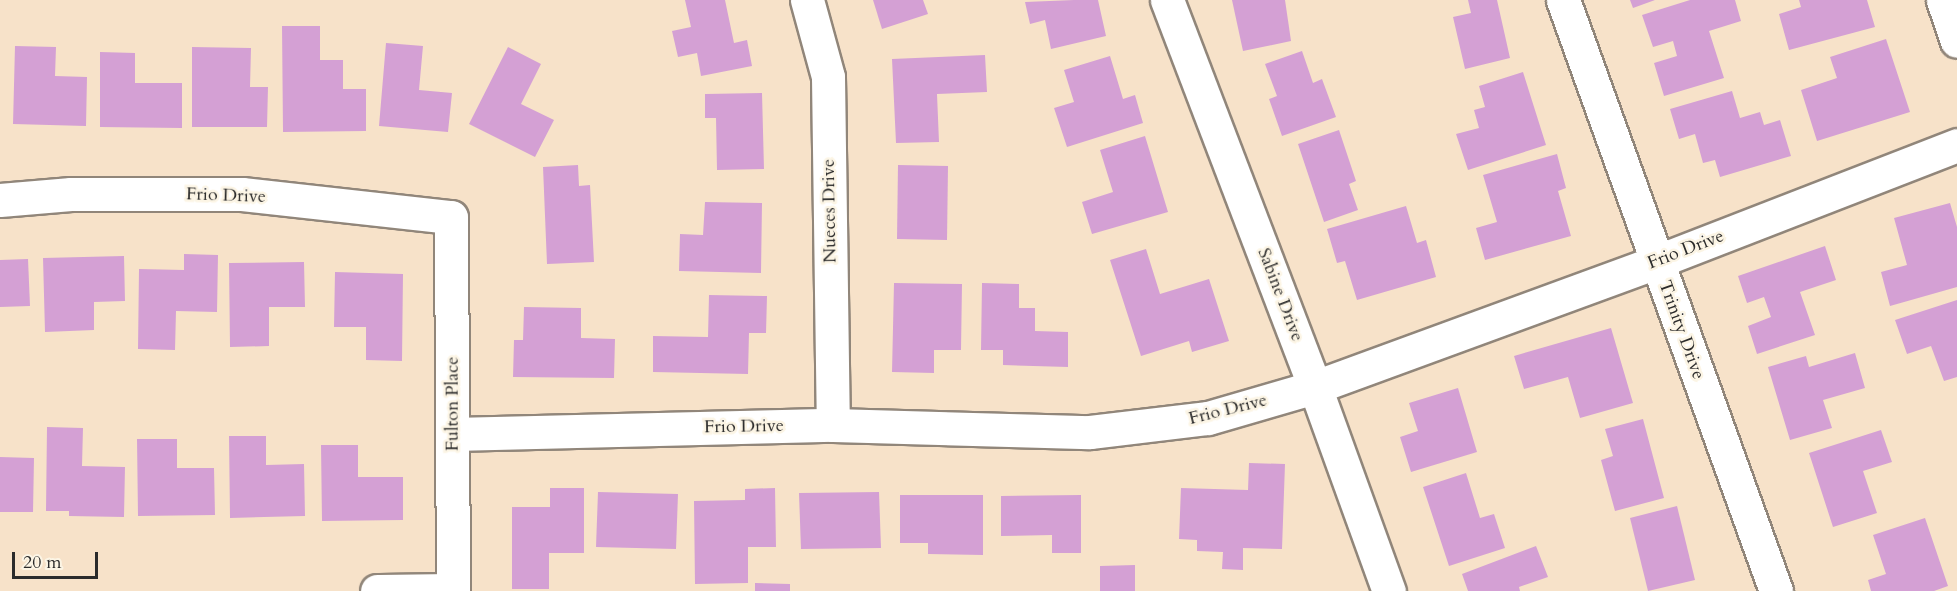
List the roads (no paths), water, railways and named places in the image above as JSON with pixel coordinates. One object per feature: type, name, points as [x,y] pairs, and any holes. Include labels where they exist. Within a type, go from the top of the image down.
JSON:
[{"type":"street","name":"Nueces Drive","points":[[807,0],[828,76],[833,425]]},
{"type":"street","name":"Sabine Drive","points":[[1167,0],[1315,387],[1389,591]]},
{"type":"street","name":"Trinity Drive","points":[[1563,0],[1776,591]]},
{"type":"street","points":[[1943,0],[1957,41]]},
{"type":"street","name":"Frio Drive","points":[[453,434],[833,425],[1090,432],[1208,418],[1315,387],[1656,262],[1957,146]]},
{"type":"street","name":"Frio Drive","points":[[0,200],[71,194],[242,194],[451,217]]},
{"type":"street","name":"Fulton Place","points":[[451,217],[453,591]]},
{"type":"street","points":[[376,591],[453,591]]}]
